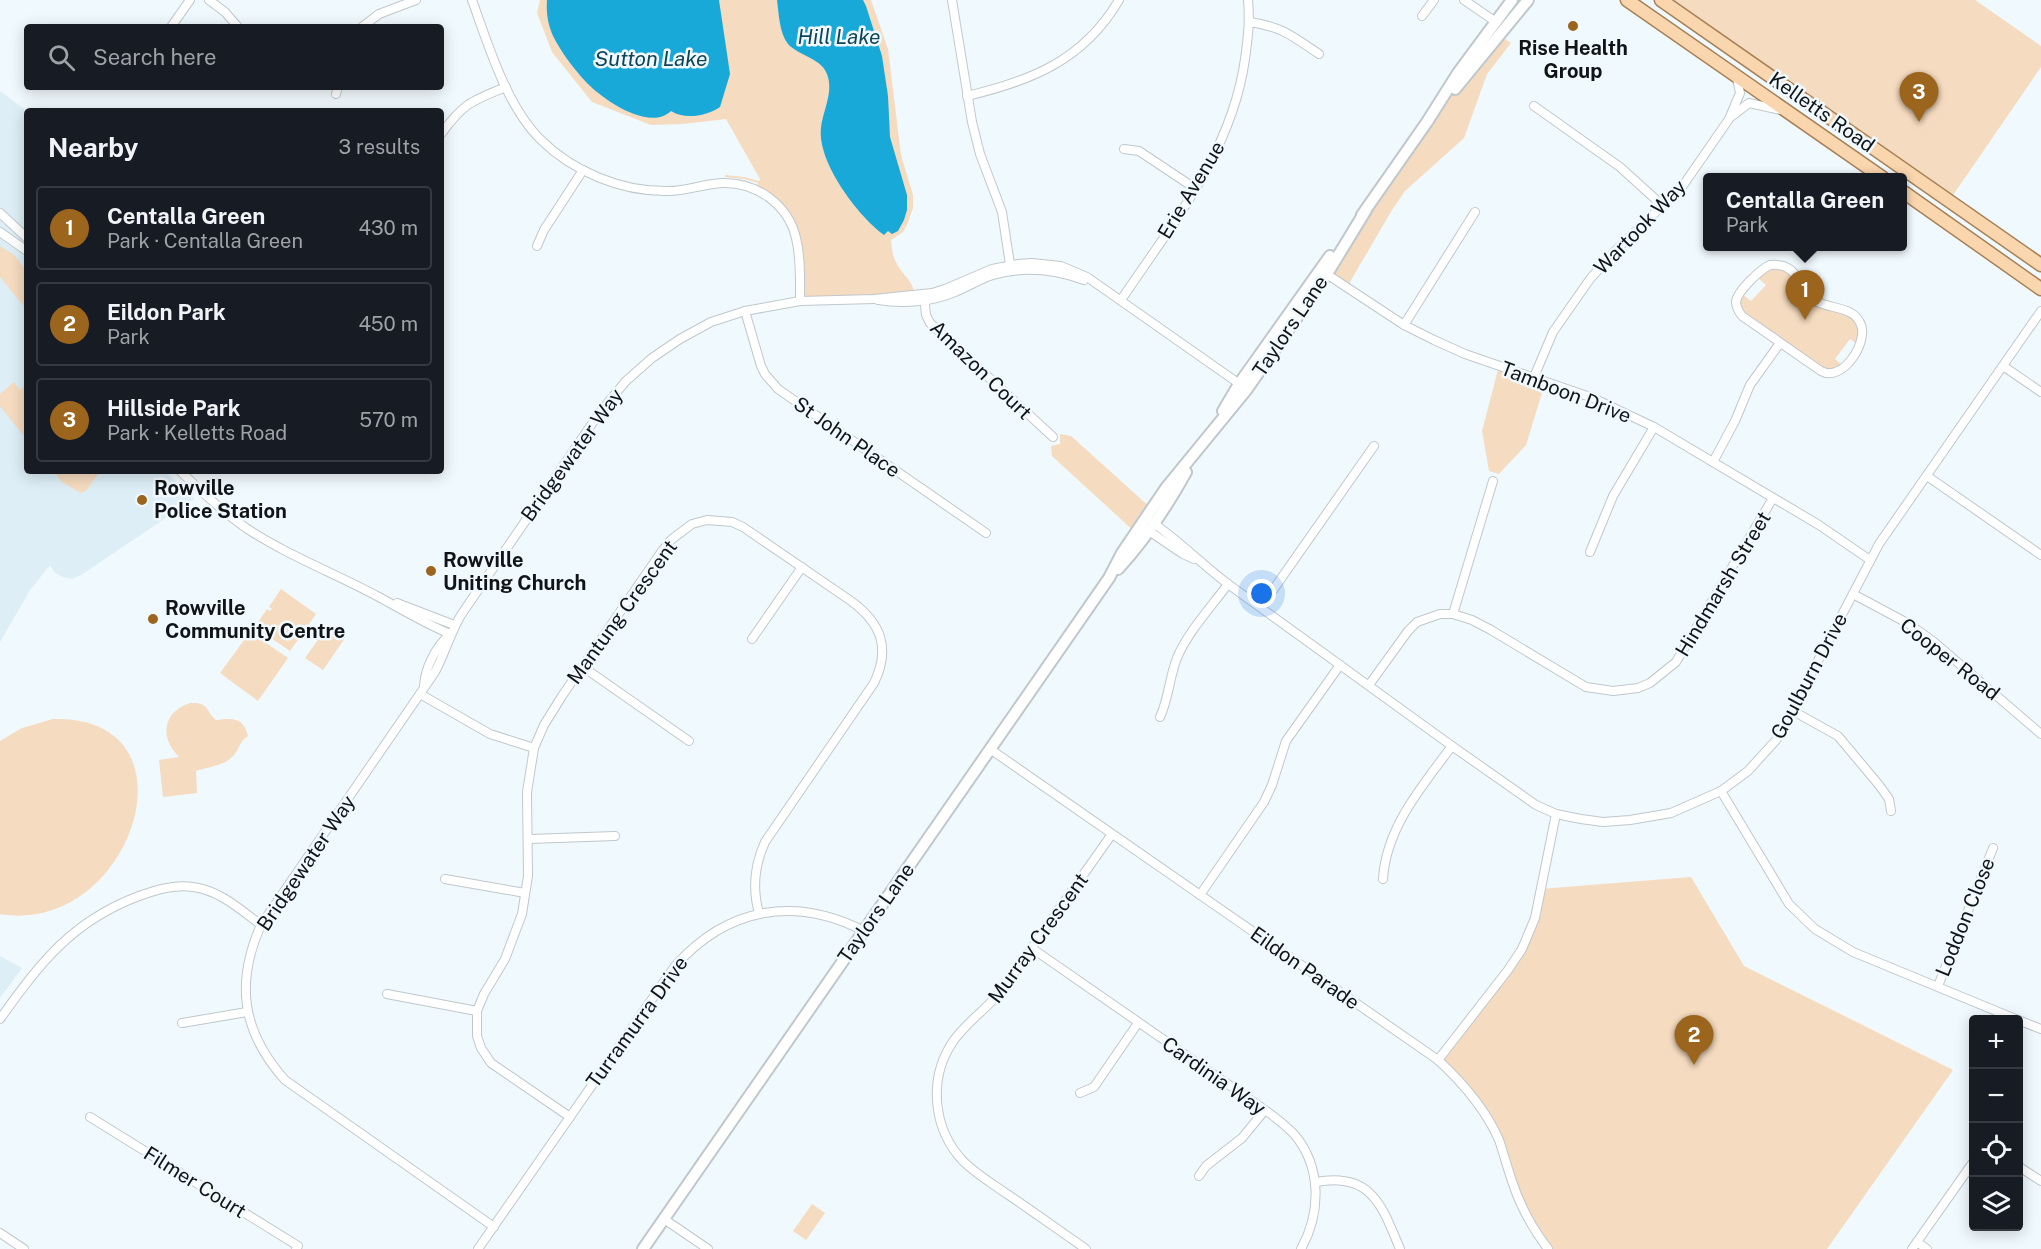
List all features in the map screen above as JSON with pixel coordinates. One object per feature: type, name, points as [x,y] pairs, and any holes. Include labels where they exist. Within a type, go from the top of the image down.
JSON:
[{"type":"main road","name":"Taylors Lane","points":[[644,1249],[1109,578],[1129,557],[1147,524],[1174,492],[1196,452],[1427,122],[1458,73],[1512,0]]},
{"type":"main road","name":"Taylors Lane","points":[[1427,122],[1528,0]]},
{"type":"main road","name":"Kelletts Road","points":[[1627,0],[1877,173]]},
{"type":"main road","name":"Kelletts Road","points":[[1661,0],[2041,265]]},
{"type":"main road","points":[[1496,22],[1505,29]]},
{"type":"main road","points":[[1907,195],[2041,289]]},
{"type":"street","points":[[173,24],[190,0]]},
{"type":"street","points":[[209,0],[225,12],[235,24]]},
{"type":"street","points":[[366,24],[379,14],[416,0]]},
{"type":"street","points":[[472,0],[506,87],[525,120],[537,135],[558,154],[583,170],[617,184],[645,190],[674,191],[728,183],[744,185],[766,195],[784,212],[796,235],[800,302]]},
{"type":"street","points":[[952,0],[967,96],[978,146],[1002,212],[1010,268]]},
{"type":"street","points":[[967,96],[1021,81],[1055,65],[1075,51],[1096,31],[1119,0]]},
{"type":"street","name":"Erie Avenue","points":[[1121,300],[1196,189],[1220,146],[1235,107],[1242,76],[1250,22],[1248,0]]},
{"type":"street","points":[[1422,16],[1434,0]]},
{"type":"street","points":[[1464,0],[1496,22]]},
{"type":"street","points":[[1250,22],[1272,25],[1286,31],[1319,54]]},
{"type":"street","name":"Wartook Way","points":[[1534,376],[1553,332],[1590,279],[1615,250],[1682,187],[1729,119],[1740,93],[1741,87],[1737,76]]},
{"type":"street","points":[[444,130],[467,104],[506,87]]},
{"type":"street","points":[[1729,119],[1749,103],[1787,112]]},
{"type":"street","points":[[1534,106],[1620,167],[1663,206]]},
{"type":"street","points":[[1124,149],[1139,151],[1196,189]]},
{"type":"street","points":[[537,246],[542,232],[583,170]]},
{"type":"street","points":[[1404,325],[1475,212]]},
{"type":"street","points":[[0,213],[24,235]]},
{"type":"street","points":[[0,232],[24,249]]},
{"type":"street","name":"Bridgewater Way","points":[[494,1227],[285,1080],[263,1052],[254,1033],[246,996],[248,963],[261,925],[422,691],[427,671],[439,645],[450,634],[600,412],[626,381],[652,358],[680,339],[711,322],[745,311],[800,302],[924,297],[981,272],[1032,263],[1061,266],[1080,273],[1243,386]]},
{"type":"street","points":[[1778,265],[1790,269],[1811,297],[1822,305],[1849,311],[1857,317],[1862,326],[1863,334],[1859,347],[1843,369],[1833,374],[1821,371],[1780,342],[1742,316],[1736,303],[1741,291],[1763,268],[1770,266],[1778,265]]},
{"type":"street","name":"Tamboon Drive","points":[[1323,272],[1404,325],[1465,354],[1593,398],[1654,427],[1819,525],[1870,560]]},
{"type":"street","name":"Amazon Court","points":[[924,297],[926,315],[930,323],[1053,438]]},
{"type":"street","name":"St John Place","points":[[745,311],[761,366],[778,389],[986,533]]},
{"type":"street","name":"Goulburn Drive","points":[[1147,524],[1188,549],[1198,561],[1228,584],[1518,794],[1556,814],[1603,822],[1671,813],[1721,792],[1767,753],[1785,727],[1870,560],[2041,311]]},
{"type":"street","points":[[1713,462],[1735,421],[1750,385],[1780,342]]},
{"type":"street","points":[[2003,366],[2041,392]]},
{"type":"street","points":[[1590,552],[1613,496],[1654,427]]},
{"type":"street","points":[[1261,607],[1374,446]]},
{"type":"street","points":[[183,474],[247,528],[274,545],[450,634]]},
{"type":"street","points":[[1927,476],[2041,555]]},
{"type":"street","points":[[1369,685],[1417,622],[1440,614],[1453,614],[1492,481]]},
{"type":"street","name":"Hindmarsh Street","points":[[1453,614],[1472,620],[1491,630],[1586,687],[1612,691],[1638,688],[1677,662],[1773,498]]},
{"type":"street","name":"Mantung Crescent","points":[[570,1117],[491,1063],[477,1036],[477,1011],[510,947],[522,914],[528,876],[528,792],[534,748],[550,715],[662,551],[679,533],[699,521],[724,520],[743,527],[865,611],[874,622],[880,635],[882,660],[874,683],[759,853],[754,877],[755,899],[759,913]]},
{"type":"street","points":[[752,639],[802,567]]},
{"type":"street","points":[[1160,717],[1166,704],[1171,676],[1181,650],[1228,584]]},
{"type":"street","name":"Cooper Road","points":[[1853,594],[1909,624],[1934,642],[2041,734]]},
{"type":"street","points":[[376,596],[454,625]]},
{"type":"street","points":[[1200,896],[1264,802],[1290,735],[1340,665]]},
{"type":"street","points":[[583,668],[689,741]]},
{"type":"street","points":[[422,691],[490,734],[534,748]]},
{"type":"street","points":[[1793,711],[1838,736],[1889,799],[1891,811]]},
{"type":"street","points":[[1383,879],[1384,861],[1397,828],[1414,796],[1452,746]]},
{"type":"street","name":"Eildon Parade","points":[[990,749],[1438,1060],[1461,1083],[1483,1111],[1499,1141],[1521,1206],[1548,1249]]},
{"type":"street","points":[[1721,792],[1781,893],[1802,918],[1840,946],[2006,1015]]},
{"type":"street","points":[[1438,1060],[1522,949],[1534,918],[1556,814]]},
{"type":"street","name":"Murray Crescent","points":[[1086,1249],[963,1161],[943,1130],[937,1106],[938,1078],[952,1043],[994,1000],[1033,949],[1112,834]]},
{"type":"street","points":[[529,838],[615,836]]},
{"type":"street","name":"Loddon Close","points":[[1938,986],[1993,848]]},
{"type":"street","points":[[445,879],[525,893]]},
{"type":"street","points":[[0,1019],[36,969],[70,935],[107,911],[145,894],[175,886],[193,886],[221,897],[261,925]]},
{"type":"street","name":"Turramurra Drive","points":[[478,1249],[675,966],[688,951],[717,930],[744,917],[775,910],[808,911],[836,918],[864,931]]},
{"type":"street","name":"Cardinia Way","points":[[1033,949],[1265,1110],[1294,1135],[1308,1157],[1316,1182],[1316,1205],[1301,1249]]},
{"type":"street","points":[[387,994],[477,1011]]},
{"type":"street","points":[[182,1023],[248,1012]]},
{"type":"street","points":[[2023,1022],[2041,1029]]},
{"type":"street","points":[[1080,1094],[1094,1087],[1138,1023]]},
{"type":"street","points":[[1198,1176],[1206,1166],[1242,1138],[1265,1110]]},
{"type":"street","name":"Filmer Court","points":[[90,1117],[298,1246],[296,1249]]},
{"type":"street","points":[[1927,1249],[1914,1246],[1969,1168]]},
{"type":"street","points":[[2023,1169],[2041,1181]]},
{"type":"street","points":[[1316,1182],[1345,1180],[1367,1191],[1384,1211],[1400,1249]]},
{"type":"street","points":[[664,1219],[708,1249]]},
{"type":"street","points":[[0,1233],[24,1249]]},
{"type":"shaded area","points":[[540,0],[871,0],[888,49],[901,155],[913,195],[913,208],[908,222],[903,232],[891,240],[892,251],[898,265],[912,285],[915,295],[800,301],[799,252],[789,220],[756,190],[758,183],[725,177],[725,175],[744,177],[759,181],[760,179],[726,119],[651,125],[592,102],[552,52],[537,13]]},
{"type":"shaded area","points":[[1661,0],[1975,0],[2041,46],[2041,67],[1949,201]]},
{"type":"shaded area","points":[[1500,36],[1511,43],[1487,74],[1464,138],[1405,191],[1347,287],[1326,274],[1427,122]]},
{"type":"shaded area","points":[[0,91],[24,109],[24,474],[168,474],[194,499],[81,575],[72,579],[63,577],[55,573],[50,565],[30,590],[0,642]]},
{"type":"shaded area","points":[[0,246],[14,255],[24,267],[24,306],[0,277]]},
{"type":"shaded area","points":[[1776,269],[1790,275],[1802,293],[1813,303],[1848,314],[1856,321],[1859,329],[1857,344],[1850,339],[1835,359],[1842,365],[1834,370],[1823,368],[1742,311],[1739,302],[1742,294],[1751,301],[1766,285],[1758,278],[1767,271]]},
{"type":"shaded area","points":[[1499,366],[1546,380],[1526,445],[1499,474],[1489,471],[1482,431]]},
{"type":"shaded area","points":[[14,382],[20,390],[24,387],[24,436],[0,406],[0,394]]},
{"type":"shaded area","points":[[1060,434],[1071,436],[1152,509],[1136,533],[1052,456],[1051,446],[1060,444]]},
{"type":"shaded area","points":[[55,474],[98,474],[86,491],[81,493],[62,482]]},
{"type":"shaded area","points":[[281,589],[316,614],[304,631],[301,630],[302,634],[290,651],[255,627],[267,609],[270,611],[272,609],[269,607]]},
{"type":"shaded area","points":[[328,626],[345,638],[323,670],[305,658]]},
{"type":"shaded area","points":[[250,632],[288,658],[258,701],[220,673]]},
{"type":"shaded area","points":[[190,703],[204,705],[216,720],[232,719],[240,722],[248,736],[229,759],[221,764],[196,771],[197,793],[163,797],[159,760],[179,757],[168,741],[169,719],[174,712]]},
{"type":"shaded area","points":[[53,719],[100,727],[127,751],[138,785],[133,824],[114,861],[85,893],[46,912],[0,914],[0,741],[22,728]]},
{"type":"shaded area","points":[[1691,877],[1744,966],[1953,1070],[1827,1249],[1548,1249],[1533,1227],[1499,1141],[1483,1111],[1438,1060],[1522,949],[1540,889]]},
{"type":"shaded area","points":[[0,956],[22,968],[0,998]]},
{"type":"shaded area","points":[[812,1204],[825,1213],[806,1240],[793,1231]]},
{"type":"water","name":"Sutton Lake","points":[[547,0],[719,0],[730,74],[720,107],[696,116],[676,114],[671,111],[651,118],[639,116],[614,104],[586,82],[560,48],[549,23]]},
{"type":"water","name":"Hill Lake","points":[[777,0],[863,0],[882,56],[888,96],[890,137],[907,195],[907,210],[898,231],[892,234],[888,231],[884,235],[852,202],[832,172],[821,142],[822,121],[829,88],[827,74],[820,64],[788,44],[781,28]]},
{"type":"place","name":"Rise Health Group","points":[[1573,26]]},
{"type":"place","name":"Hillside Park","points":[[1919,122]]},
{"type":"place","name":"Centalla Green","points":[[1805,320]]},
{"type":"place","name":"Rowville Police Station","points":[[142,500]]},
{"type":"place","name":"Rowville Uniting Church","points":[[431,571]]},
{"type":"place","name":"Rowville Community Centre","points":[[153,619]]},
{"type":"place","name":"Eildon Park","points":[[1694,1065]]}]
